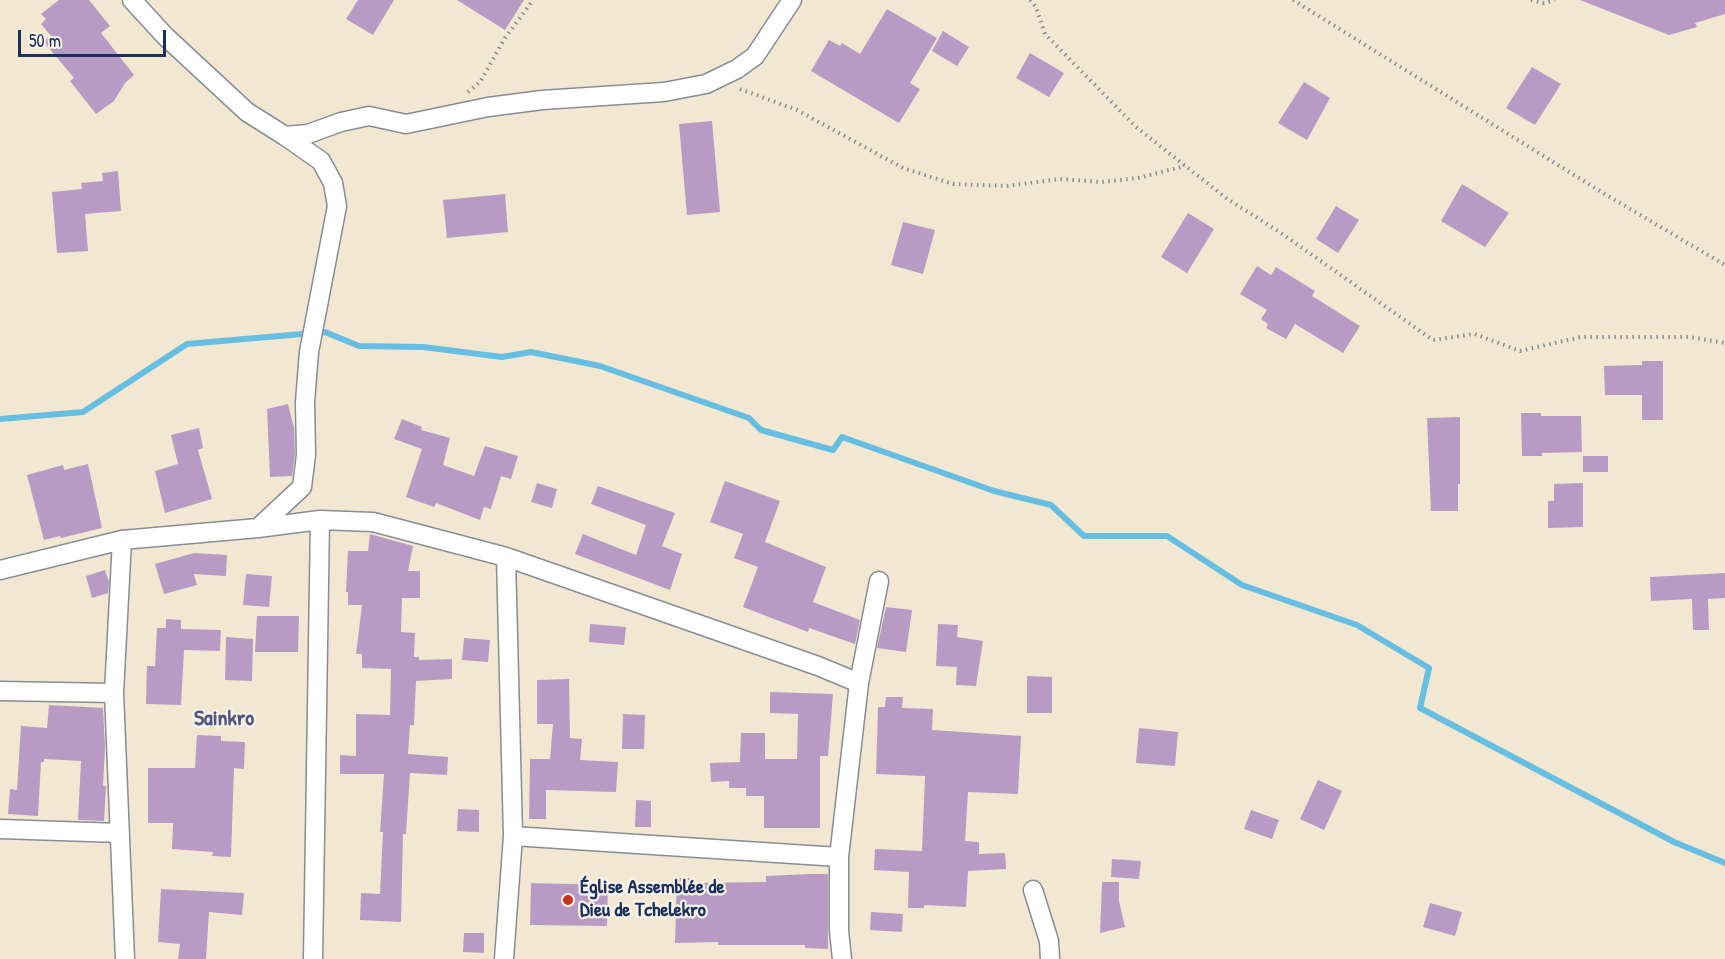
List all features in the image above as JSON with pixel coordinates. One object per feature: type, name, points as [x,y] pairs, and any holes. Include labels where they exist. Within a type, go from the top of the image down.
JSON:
[{"type":"street","points":[[132,0],[165,36],[248,112],[321,160],[333,183],[338,206],[309,352],[305,402],[306,455],[302,487],[258,528]]},
{"type":"street","points":[[285,136],[308,134],[341,122],[369,116],[406,124],[488,107],[542,100],[664,92],[706,84],[737,69],[755,56],[792,0]]},
{"type":"street","points":[[313,959],[320,520]]},
{"type":"street","points":[[0,570],[122,540],[320,520],[373,522],[506,557],[818,666],[859,683]]},
{"type":"street","points":[[122,540],[114,693],[125,959]]},
{"type":"street","points":[[504,959],[513,836],[506,557]]},
{"type":"street","points":[[842,959],[839,931],[839,857],[859,683],[879,581]]},
{"type":"street","points":[[0,692],[114,693]]},
{"type":"street","points":[[0,829],[120,833]]},
{"type":"street","points":[[513,836],[839,857]]},
{"type":"street","points":[[1033,890],[1049,941],[1050,959]]},
{"type":"path","points":[[465,95],[480,81],[505,38],[533,0]]},
{"type":"path","points":[[1030,0],[1036,7],[1044,34],[1136,127],[1226,198],[1278,231],[1433,340],[1475,334],[1520,351],[1581,337],[1689,337],[1725,343]]},
{"type":"path","points":[[1293,0],[1603,193],[1725,265]]},
{"type":"path","points":[[1531,0],[1544,3],[1555,0]]},
{"type":"path","points":[[706,84],[740,89],[797,110],[903,168],[953,184],[1007,186],[1060,179],[1101,182],[1138,178],[1185,166]]},
{"type":"building","points":[[59,0],[89,0],[110,26],[101,33],[134,75],[125,83],[114,101],[96,114],[70,81],[74,78],[43,41],[51,36],[41,24],[46,19],[41,14]]},
{"type":"building","points":[[358,0],[394,0],[373,35],[346,19]]},
{"type":"building","points":[[457,0],[524,0],[505,30]]},
{"type":"building","points":[[1580,0],[1725,0],[1725,14],[1695,23],[1697,27],[1669,35]]},
{"type":"building","points":[[887,9],[937,38],[910,83],[920,89],[899,123],[811,71],[829,40],[840,46],[842,43],[860,54]]},
{"type":"building","points":[[943,31],[969,47],[957,66],[932,51]]},
{"type":"building","points":[[1030,53],[1064,73],[1049,97],[1016,78]]},
{"type":"building","points":[[1532,67],[1561,84],[1535,125],[1506,108]]},
{"type":"building","points":[[1304,82],[1330,98],[1307,140],[1278,123]]},
{"type":"building","points":[[712,121],[720,212],[687,215],[679,124]]},
{"type":"building","points":[[118,171],[121,211],[85,214],[88,251],[57,253],[52,192],[82,189],[81,183],[103,181],[102,173]]},
{"type":"building","points":[[1462,184],[1509,213],[1485,247],[1441,221]]},
{"type":"building","points":[[505,194],[508,232],[447,238],[443,200]]},
{"type":"building","points":[[1336,206],[1359,220],[1338,253],[1316,239]]},
{"type":"building","points":[[1188,213],[1214,229],[1187,273],[1161,257]]},
{"type":"building","points":[[903,222],[935,230],[923,274],[891,265]]},
{"type":"building","points":[[1257,266],[1271,275],[1276,267],[1315,291],[1312,296],[1360,326],[1343,353],[1295,324],[1286,339],[1266,328],[1268,324],[1261,319],[1267,310],[1240,294]]},
{"type":"building","points":[[1642,361],[1663,361],[1663,420],[1642,420],[1642,395],[1605,395],[1604,366],[1642,365]]},
{"type":"building","points":[[288,404],[294,428],[295,454],[292,476],[270,477],[267,409]]},
{"type":"building","points":[[1521,413],[1541,413],[1541,416],[1581,416],[1582,452],[1522,456]]},
{"type":"building","points":[[1460,417],[1458,511],[1431,511],[1427,418]]},
{"type":"building","points":[[402,419],[422,427],[421,430],[450,438],[443,465],[474,476],[485,446],[518,456],[511,479],[501,476],[491,509],[484,507],[480,520],[436,503],[434,507],[406,497],[422,449],[394,439]]},
{"type":"building","points":[[199,428],[203,448],[198,450],[212,499],[165,513],[155,471],[178,464],[171,435]]},
{"type":"building","points":[[1583,456],[1608,456],[1608,472],[1583,472]]},
{"type":"building","points":[[88,464],[102,528],[44,540],[27,475],[63,465],[64,470]]},
{"type":"building","points":[[725,481],[780,501],[765,542],[826,567],[813,602],[860,620],[855,644],[809,628],[808,632],[743,607],[758,567],[734,558],[743,534],[710,522]]},
{"type":"building","points":[[537,483],[557,489],[552,508],[531,502]]},
{"type":"building","points":[[1583,483],[1583,527],[1548,528],[1548,501],[1554,501],[1554,484]]},
{"type":"building","points":[[598,486],[675,513],[662,546],[682,554],[670,590],[575,554],[583,534],[636,555],[646,525],[591,504]]},
{"type":"building","points":[[370,534],[413,546],[408,571],[420,571],[420,598],[402,598],[401,632],[415,633],[414,657],[419,657],[419,660],[452,659],[452,679],[416,681],[414,725],[410,725],[408,754],[448,757],[447,775],[410,773],[406,834],[403,834],[401,922],[360,920],[361,893],[380,894],[383,832],[380,832],[384,774],[340,774],[340,755],[356,756],[356,714],[390,715],[391,669],[362,668],[362,654],[356,654],[362,605],[348,605],[348,592],[346,592],[348,551],[368,551]]},
{"type":"building","points":[[194,553],[227,555],[226,576],[194,574],[197,585],[164,594],[155,564]]},
{"type":"building","points":[[105,570],[109,582],[108,593],[92,598],[86,576]]},
{"type":"building","points":[[1725,573],[1725,598],[1708,599],[1709,630],[1693,630],[1692,599],[1651,601],[1650,577]]},
{"type":"building","points":[[246,574],[272,576],[269,607],[243,605]]},
{"type":"building","points":[[886,607],[912,610],[906,652],[877,648]]},
{"type":"building","points":[[257,616],[299,616],[298,652],[255,652]]},
{"type":"building","points":[[166,619],[181,620],[181,629],[221,630],[220,651],[184,650],[181,705],[146,704],[147,666],[155,666],[157,628],[166,628]]},
{"type":"building","points":[[590,624],[626,627],[624,645],[589,642]]},
{"type":"building","points":[[938,624],[958,625],[957,637],[983,641],[976,686],[956,685],[957,667],[936,666]]},
{"type":"building","points":[[226,637],[253,639],[252,681],[225,680]]},
{"type":"building","points":[[464,638],[490,640],[488,662],[462,660]]},
{"type":"building","points":[[1027,676],[1052,677],[1052,713],[1027,713]]},
{"type":"building","points":[[569,679],[570,738],[582,739],[580,760],[618,762],[616,792],[546,790],[546,819],[529,819],[530,759],[550,759],[553,724],[537,724],[537,680]]},
{"type":"building","points":[[770,692],[833,694],[828,756],[820,756],[820,828],[764,828],[764,796],[746,796],[746,788],[729,788],[729,781],[711,782],[710,763],[740,762],[741,733],[765,733],[765,759],[797,759],[798,714],[770,713]]},
{"type":"building","points":[[886,697],[903,697],[902,708],[933,709],[932,730],[1021,736],[1018,794],[968,792],[965,841],[979,842],[979,854],[1005,853],[1006,869],[968,871],[966,907],[924,905],[924,908],[908,908],[909,872],[874,870],[875,849],[922,851],[925,776],[876,774],[878,707],[885,707]]},
{"type":"building","points":[[49,705],[103,708],[105,748],[103,786],[106,786],[104,821],[78,820],[81,761],[44,759],[44,762],[41,762],[38,816],[8,814],[10,789],[17,790],[21,726],[47,728]]},
{"type":"building","points":[[623,714],[645,715],[644,749],[622,749]]},
{"type":"building","points":[[1139,728],[1178,732],[1175,766],[1136,763]]},
{"type":"building","points":[[197,735],[221,736],[221,741],[245,742],[244,769],[234,768],[231,857],[212,856],[213,852],[172,849],[173,823],[148,823],[148,768],[195,768]]},
{"type":"building","points":[[1318,780],[1342,791],[1324,830],[1300,819]]},
{"type":"building","points":[[636,800],[651,801],[651,827],[635,827]]},
{"type":"building","points":[[458,809],[479,810],[479,832],[457,831]]},
{"type":"building","points":[[1251,810],[1279,820],[1272,839],[1244,829]]},
{"type":"building","points":[[1112,859],[1141,861],[1139,879],[1111,877]]},
{"type":"building","points":[[828,874],[828,949],[805,948],[805,945],[675,943],[677,878],[694,878],[694,883],[766,882],[766,876]]},
{"type":"building","points":[[1102,882],[1119,882],[1119,901],[1125,927],[1100,933]]},
{"type":"building","points":[[531,883],[608,885],[607,926],[530,925]]},
{"type":"building","points":[[161,889],[244,893],[242,915],[209,912],[206,959],[178,959],[180,944],[158,942]]},
{"type":"building","points":[[1430,903],[1462,912],[1455,936],[1423,927]]},
{"type":"building","points":[[871,912],[903,914],[902,932],[870,930]]},
{"type":"building","points":[[464,933],[484,933],[484,953],[463,952]]},
{"type":"waterway","points":[[0,419],[83,412],[187,344],[325,332],[359,346],[423,347],[502,357],[531,352],[600,366],[749,418],[761,430],[833,450],[842,437],[994,491],[1051,505],[1084,536],[1167,536],[1242,585],[1357,625],[1429,668],[1420,708],[1674,842],[1725,863]]},
{"type":"place","name":"Église Assemblée de Dieu de Tchelekro","points":[[568,900]]},
{"type":"district","name":"Sainkro","points":[[224,719]]}]
